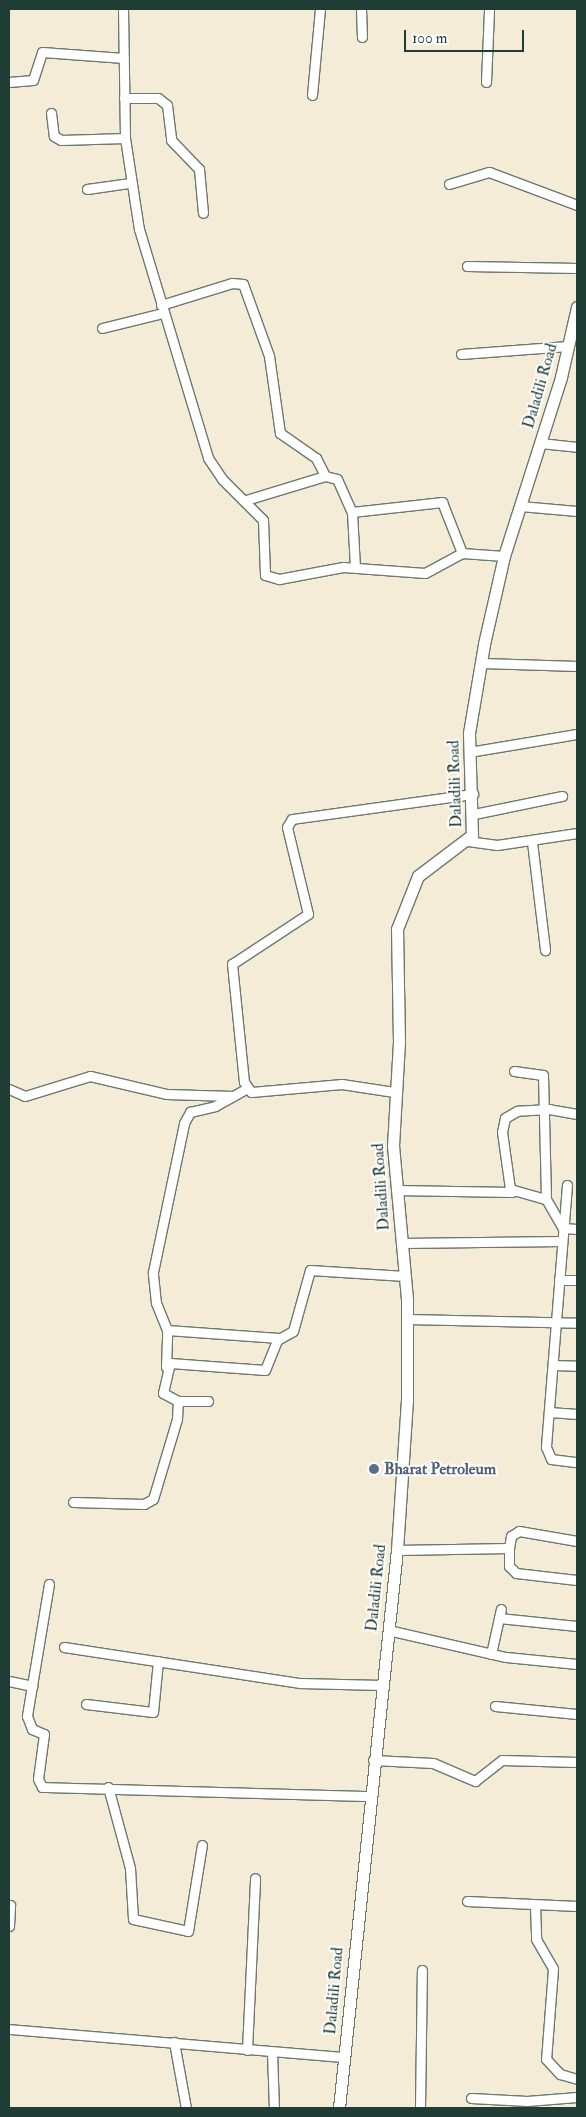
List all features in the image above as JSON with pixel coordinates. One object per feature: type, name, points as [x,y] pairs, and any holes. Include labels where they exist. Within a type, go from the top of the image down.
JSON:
[{"type":"main road","name":"Daladili Road","points":[[339,2108],[369,1796],[397,1550],[407,1401],[406,1276],[396,1190],[394,1092],[400,913],[418,876],[468,841],[474,814],[469,752],[482,663],[504,556],[540,444],[577,307]]},
{"type":"street","points":[[124,9],[125,138],[129,183],[162,309],[208,458],[222,479],[246,500],[263,520],[263,570],[269,578],[354,567],[425,573],[462,553],[504,556]]},
{"type":"street","points":[[312,95],[320,9]]},
{"type":"street","points":[[361,9],[362,37]]},
{"type":"street","points":[[486,82],[489,9]]},
{"type":"street","points":[[9,82],[34,80],[37,56],[42,52],[124,58]]},
{"type":"street","points":[[124,98],[158,98],[167,104],[171,140],[199,169],[203,213]]},
{"type":"street","points":[[51,113],[57,139],[125,138]]},
{"type":"street","points":[[449,184],[489,172],[577,205]]},
{"type":"street","points":[[87,189],[129,183]]},
{"type":"street","points":[[467,266],[577,268]]},
{"type":"street","points":[[102,328],[162,309],[232,283],[243,284],[269,356],[280,434],[316,458],[325,476],[341,484],[352,512],[354,567]]},
{"type":"street","points":[[462,354],[568,346]]},
{"type":"street","points":[[540,444],[577,447]]},
{"type":"street","points":[[246,500],[325,476]]},
{"type":"street","points":[[352,512],[442,502],[462,553]]},
{"type":"street","points":[[520,506],[577,511]]},
{"type":"street","points":[[482,663],[577,666]]},
{"type":"street","points":[[469,752],[577,734]]},
{"type":"street","points":[[247,1088],[231,972],[236,958],[308,914],[288,822],[473,794]]},
{"type":"street","points":[[474,814],[562,796]]},
{"type":"street","points":[[468,841],[496,845],[532,842],[577,834]]},
{"type":"street","points":[[532,842],[544,950]]},
{"type":"street","points":[[514,1071],[542,1073],[545,1109],[546,1199],[563,1228]]},
{"type":"street","points":[[9,1089],[24,1096],[90,1076],[166,1094],[233,1096]]},
{"type":"street","points":[[247,1088],[256,1093],[342,1084],[394,1092]]},
{"type":"street","points":[[208,1401],[178,1401],[163,1394],[167,1330],[156,1303],[153,1272],[184,1123],[190,1112],[233,1096],[247,1088]]},
{"type":"street","points":[[512,1192],[502,1123],[517,1111],[545,1109],[577,1114]]},
{"type":"street","points":[[567,1185],[547,1455],[555,1461],[577,1462]]},
{"type":"street","points":[[396,1190],[512,1192],[546,1199]]},
{"type":"street","points":[[563,1228],[577,1229]]},
{"type":"street","points":[[402,1243],[562,1241]]},
{"type":"street","points":[[167,1330],[279,1338],[293,1331],[308,1274],[313,1268],[406,1276]]},
{"type":"street","points":[[559,1280],[577,1280]]},
{"type":"street","points":[[407,1319],[577,1323]]},
{"type":"street","points":[[166,1367],[173,1362],[264,1370],[279,1338]]},
{"type":"street","points":[[553,1365],[577,1366]]},
{"type":"street","points":[[73,1502],[151,1502],[177,1419],[178,1401]]},
{"type":"street","points":[[549,1412],[577,1414]]},
{"type":"street","points":[[577,1541],[519,1531],[511,1536],[509,1548],[510,1566],[516,1573],[577,1580]]},
{"type":"street","points":[[397,1550],[509,1548]]},
{"type":"street","points":[[49,1584],[27,1721],[44,1738],[39,1784],[46,1788],[108,1787],[369,1796]]},
{"type":"street","points":[[491,1654],[500,1613],[577,1626]]},
{"type":"street","points":[[388,1630],[491,1654],[577,1664]]},
{"type":"street","points":[[64,1647],[300,1683],[381,1685]]},
{"type":"street","points":[[86,1704],[153,1712],[158,1661]]},
{"type":"street","points":[[9,1682],[32,1686]]},
{"type":"street","points":[[496,1706],[577,1714]]},
{"type":"street","points":[[373,1760],[433,1763],[475,1781],[502,1760],[577,1762]]},
{"type":"street","points":[[108,1787],[130,1868],[133,1920],[188,1931],[202,1845]]},
{"type":"street","points":[[247,2050],[255,1878]]},
{"type":"street","points":[[467,1901],[577,1906]]},
{"type":"street","points":[[9,1926],[10,1905]]},
{"type":"street","points":[[536,1905],[536,1940],[553,1969],[546,2059],[560,2074],[577,2079]]},
{"type":"street","points":[[420,2108],[422,1970]]},
{"type":"street","points":[[9,2029],[344,2057]]},
{"type":"street","points":[[174,2042],[186,2108]]},
{"type":"street","points":[[272,2052],[274,2108]]},
{"type":"street","points":[[471,2098],[527,2101],[577,2098],[576,2108]]},
{"type":"place","name":"Bharat Petroleum","points":[[374,1469]]}]
